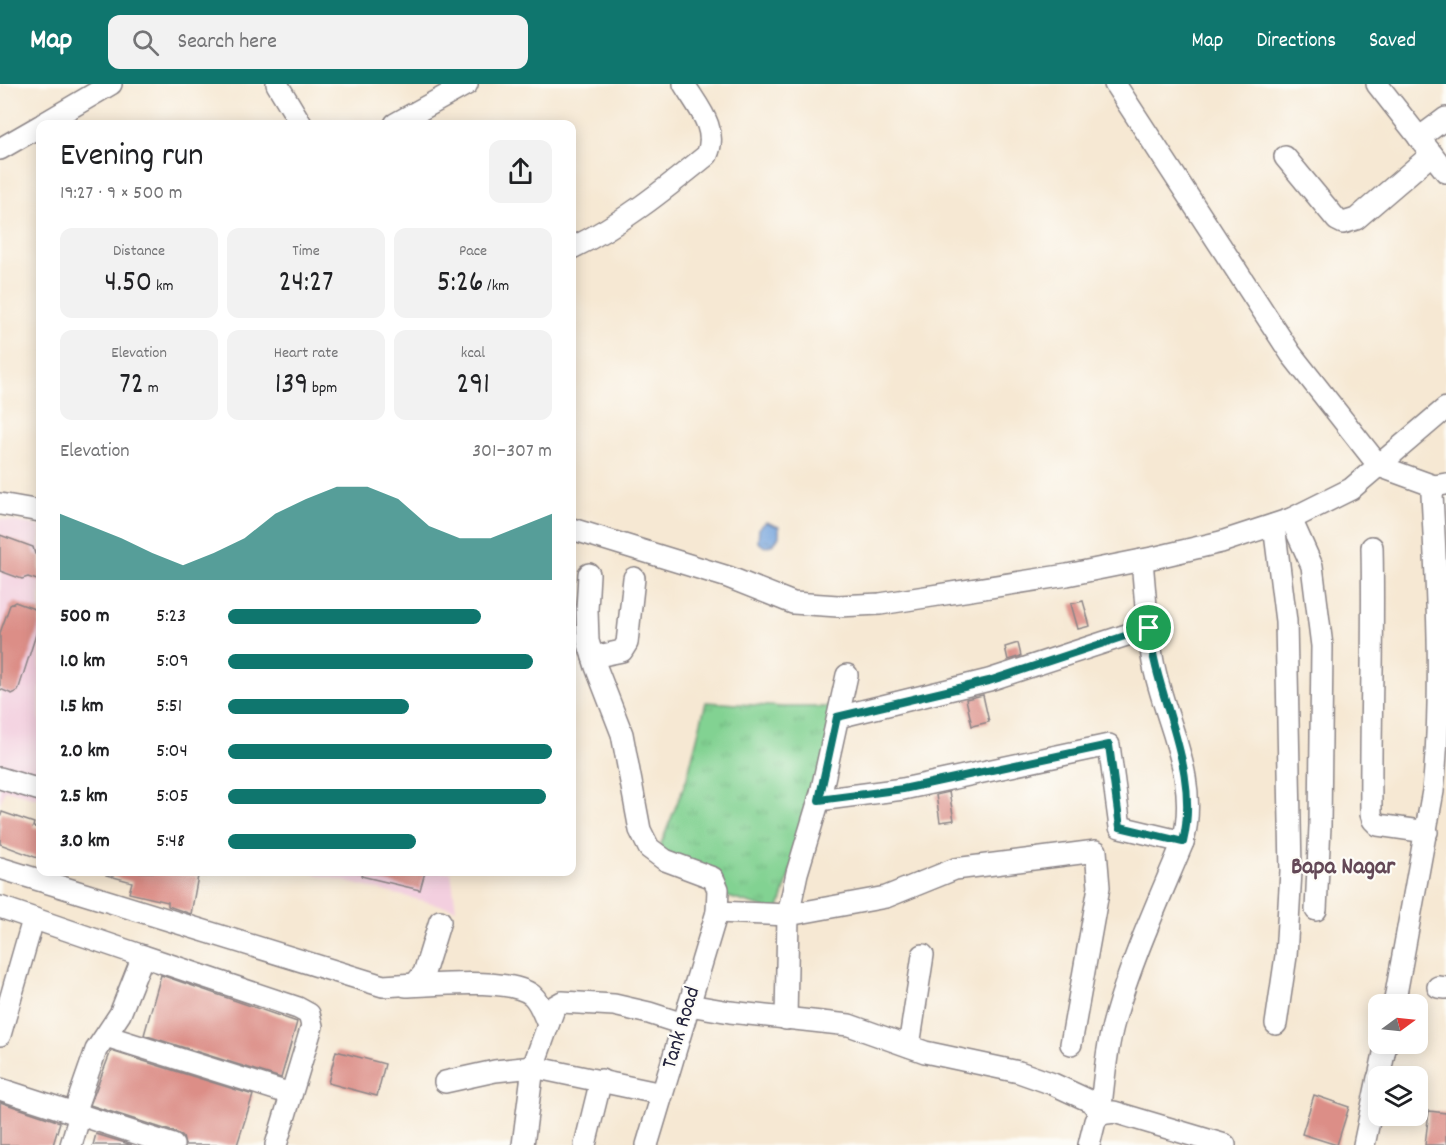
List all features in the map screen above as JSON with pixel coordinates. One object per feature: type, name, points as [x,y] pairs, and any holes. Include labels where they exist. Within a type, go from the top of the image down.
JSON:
[{"type":"street","points":[[50,120],[111,84]]},
{"type":"street","points":[[277,84],[299,120]]},
{"type":"street","points":[[401,120],[467,84]]},
{"type":"street","points":[[576,246],[641,208],[707,155],[712,145],[711,133],[684,84]]},
{"type":"street","points":[[1114,84],[1290,354],[1379,466],[1437,488],[1437,651],[1441,760],[1396,994]]},
{"type":"street","points":[[1377,84],[1446,172]]},
{"type":"street","points":[[1285,157],[1337,220],[1343,223],[1356,219],[1425,146],[1446,118]]},
{"type":"street","points":[[0,149],[36,128]]},
{"type":"street","points":[[576,530],[728,577],[793,603],[813,606],[880,604],[1067,575],[1142,560],[1221,542],[1282,522],[1351,489],[1446,408]]},
{"type":"street","points":[[0,504],[36,510]]},
{"type":"street","points":[[1282,522],[1312,566],[1322,646],[1320,825],[1316,910]]},
{"type":"street","points":[[1276,1024],[1286,956],[1292,871],[1282,522]]},
{"type":"street","points":[[1372,547],[1374,623],[1370,753],[1371,814],[1378,825],[1427,832]]},
{"type":"street","points":[[1089,1145],[1095,1121],[1100,1114],[1109,1040],[1114,1019],[1126,983],[1183,842],[1188,809],[1184,765],[1153,664],[1142,560]]},
{"type":"street","points":[[589,574],[588,641],[622,734],[640,830],[649,848],[665,860],[713,878],[718,889],[717,912],[788,915],[886,897],[956,869],[1096,851],[1099,887],[1071,1044]]},
{"type":"street","points":[[593,657],[622,651],[627,643],[634,578]]},
{"type":"street","points":[[837,717],[989,681],[1149,628]]},
{"type":"street","points":[[786,1019],[788,915],[797,873],[819,800],[847,675]]},
{"type":"street","points":[[819,800],[903,789],[1109,745],[1120,827],[1183,842]]},
{"type":"street","points":[[0,778],[36,789]]},
{"type":"street","points":[[0,868],[383,986],[474,983],[497,984],[523,991],[531,994],[538,1002],[548,1024]]},
{"type":"street","points":[[0,907],[298,1008],[309,1014],[312,1026],[276,1145]]},
{"type":"street","name":"Tank Road","points":[[647,1145],[717,912]]},
{"type":"street","points":[[0,1035],[33,920]]},
{"type":"street","points":[[402,986],[415,984],[424,973],[440,921]]},
{"type":"street","points":[[909,1046],[923,955]]},
{"type":"street","points":[[71,1145],[77,1114],[96,1050],[120,1014],[142,956]]},
{"type":"street","points":[[523,1145],[533,1067],[555,1006],[562,1002],[614,1005],[649,1013],[786,1019],[849,1025],[925,1052],[1019,1072],[1053,1084],[1092,1102],[1100,1114]]},
{"type":"street","points":[[106,1036],[291,1094]]},
{"type":"street","points":[[445,1082],[495,1071],[533,1067],[662,1094]]},
{"type":"street","points":[[585,1145],[601,1080]]},
{"type":"street","points":[[0,1089],[173,1145]]},
{"type":"street","points":[[1100,1114],[1114,1112],[1225,1145]]},
{"type":"street","points":[[1364,1145],[1368,1126]]},
{"type":"shaded area","points":[[0,519],[36,525],[36,798],[5,790],[0,804]]},
{"type":"shaded area","points":[[323,876],[452,876],[456,909]]},
{"type":"green space","points":[[706,702],[784,707],[841,707],[778,912],[715,893],[657,854],[687,778]]},
{"type":"water","points":[[766,522],[779,527],[779,536],[774,544],[765,547],[758,542],[759,528]]},
{"type":"building","points":[[0,535],[33,547],[36,554],[36,580],[28,577],[22,579],[0,571]]},
{"type":"building","points":[[1083,601],[1090,626],[1078,629],[1071,604]]},
{"type":"building","points":[[15,602],[36,610],[36,635],[18,691],[12,694],[0,689],[0,633],[10,605]]},
{"type":"building","points":[[1018,643],[1021,656],[1008,660],[1005,647]]},
{"type":"building","points":[[983,695],[989,722],[972,726],[966,699]]},
{"type":"building","points":[[949,792],[954,820],[940,822],[936,795]]},
{"type":"building","points":[[2,812],[34,823],[36,858],[0,844]]},
{"type":"building","points":[[110,876],[198,876],[191,914],[168,906],[168,902],[129,893],[132,882]]},
{"type":"building","points":[[361,876],[424,876],[420,890]]},
{"type":"building","points":[[161,975],[297,1022],[281,1078],[144,1035]]},
{"type":"building","points":[[111,1051],[253,1095],[237,1145],[185,1145],[183,1137],[177,1133],[90,1105]]},
{"type":"building","points":[[336,1051],[385,1064],[377,1096],[328,1083]]},
{"type":"building","points":[[1314,1095],[1349,1107],[1337,1145],[1302,1134]]},
{"type":"building","points":[[0,1102],[60,1122],[53,1145],[0,1145]]},
{"type":"building","points":[[1429,1111],[1446,1113],[1446,1145],[1425,1145]]},
{"type":"building","points":[[96,1134],[132,1145],[93,1145]]},
{"type":"district","name":"Bapa Nagar","points":[[1343,868]]},
{"type":"route","points":[[1149,628],[1153,664],[1184,765],[1188,809],[1183,842],[1120,827],[1109,745],[903,789],[819,800],[837,717],[989,681],[1149,628]]}]
